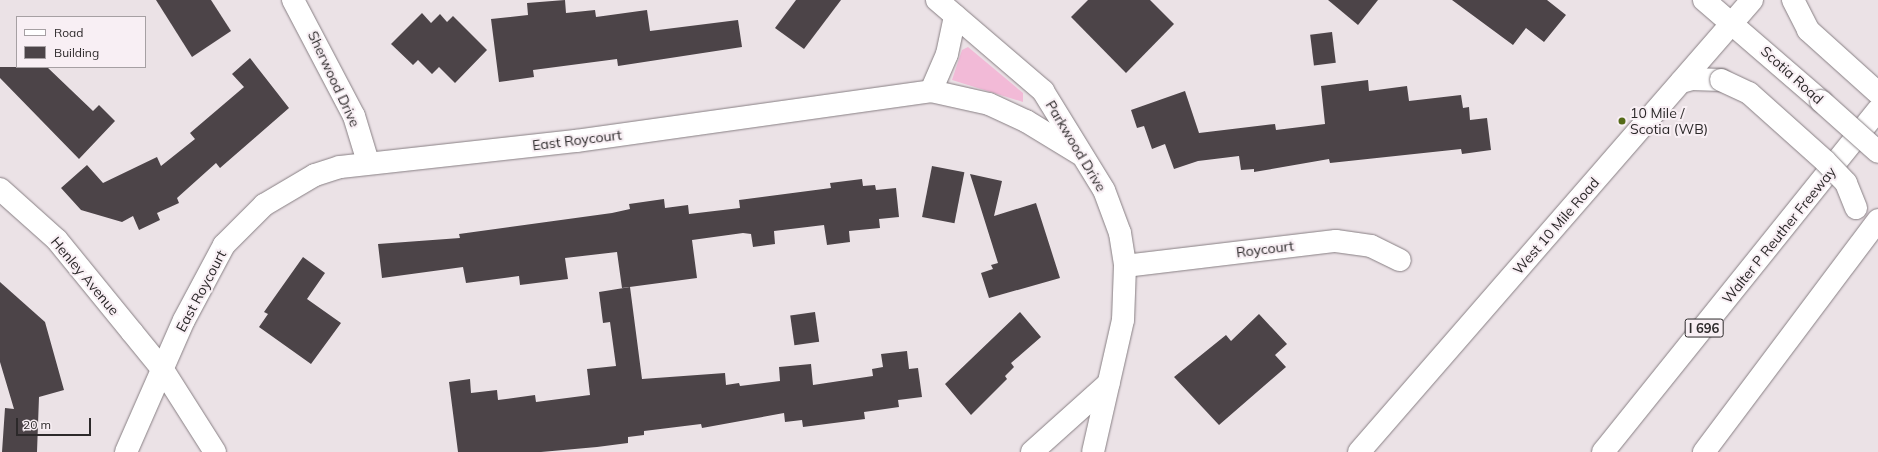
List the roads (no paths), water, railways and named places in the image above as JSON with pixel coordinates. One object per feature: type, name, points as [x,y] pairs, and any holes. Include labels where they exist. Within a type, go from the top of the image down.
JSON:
[{"type":"main road","name":"Sherwood Drive","points":[[293,0],[354,116],[368,162]]},
{"type":"main road","name":"Parkwood Drive","points":[[937,0],[1043,91],[1080,154],[1104,190],[1120,233],[1126,266],[1123,320],[1093,452]]},
{"type":"main road","name":"Scotia Road","points":[[1704,0],[1752,40],[1878,152]]},
{"type":"main road","name":"West 10 Mile Road","points":[[1359,452],[1752,0]]},
{"type":"main road","points":[[1793,0],[1808,30],[1878,93]]},
{"type":"main road","points":[[931,90],[948,54],[955,16]]},
{"type":"main road","points":[[1681,82],[1692,79],[1721,80],[1749,93],[1826,161],[1846,183],[1856,208],[1857,229],[1847,264]]},
{"type":"main road","name":"East Roycourt","points":[[126,452],[212,265],[244,222],[285,191],[315,175],[368,162],[576,141],[931,90],[989,104],[1026,121],[1080,154]]},
{"type":"main road","name":"Walter P Reuther Freeway","points":[[1603,452],[1878,110]]},
{"type":"main road","name":"Henley Avenue","points":[[0,189],[57,240],[163,370],[215,452]]},
{"type":"main road","points":[[1704,452],[1847,264],[1878,220]]},
{"type":"main road","name":"Roycourt","points":[[1126,266],[1336,241],[1371,246],[1400,260]]},
{"type":"main road","points":[[1032,452],[1109,383]]},
{"type":"place","name":"10 Mile / Scotia (WB)","points":[[1622,121]]}]
